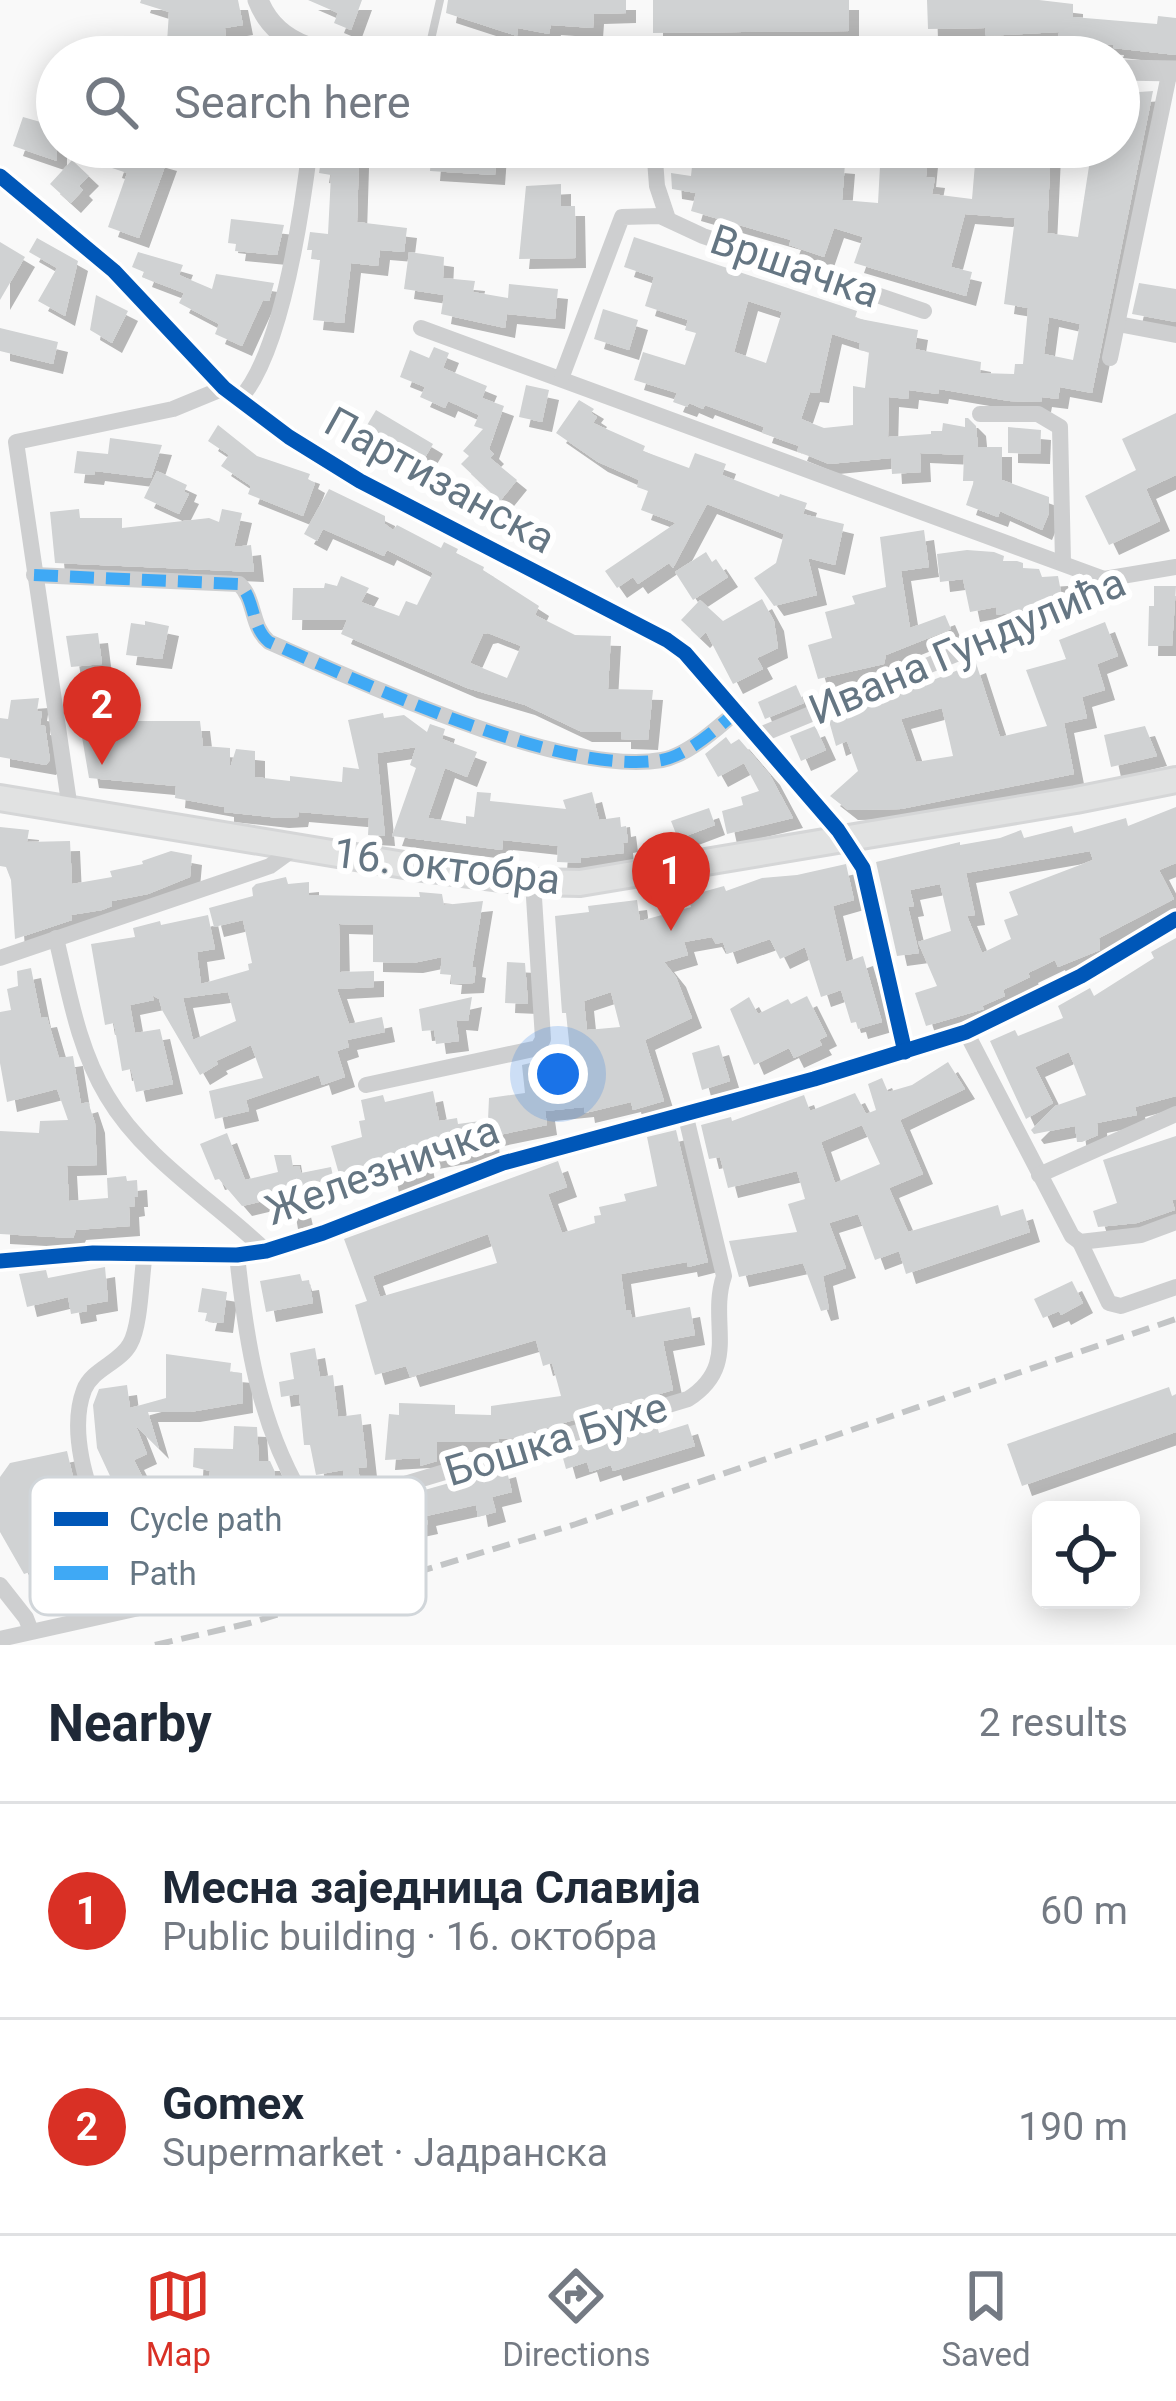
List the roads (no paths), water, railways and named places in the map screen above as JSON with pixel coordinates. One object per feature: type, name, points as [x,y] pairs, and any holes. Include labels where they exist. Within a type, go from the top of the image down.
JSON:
[{"type":"main road","name":"16. октобра","points":[[0,798],[416,867],[580,883],[1176,779]]},
{"type":"street","points":[[258,0],[262,11],[286,36]]},
{"type":"street","points":[[1110,358],[1173,71],[1140,70]]},
{"type":"street","points":[[70,809],[8,441],[172,409],[251,387],[272,337],[307,168]]},
{"type":"street","name":"Вршачка","points":[[656,168],[668,219]]},
{"type":"street","name":"Партизанска","points":[[0,176],[114,271],[231,394],[360,481],[685,653],[845,838]]},
{"type":"street","name":"Вршачка","points":[[562,376],[618,219],[646,214],[668,219],[703,236],[924,310]]},
{"type":"street","points":[[1118,324],[1176,335]]},
{"type":"street","points":[[421,328],[1104,579]]},
{"type":"street","points":[[980,414],[1038,414],[1060,427],[1063,562]]},
{"type":"street","name":"Ивана Гундулића","points":[[760,735],[980,644],[1074,600],[1104,579],[1176,567]]},
{"type":"street","points":[[34,575],[239,584],[260,634],[269,642],[398,697],[557,751],[608,761],[673,757],[738,710]]},
{"type":"street","points":[[845,838],[868,889],[905,1052]]},
{"type":"street","points":[[0,958],[270,866],[298,845]]},
{"type":"street","points":[[366,1085],[538,1048],[543,1039],[533,882]]},
{"type":"street","name":"Железничка","points":[[0,1262],[42,1255],[237,1256],[266,1251],[503,1163],[966,1032],[1081,976],[1176,919]]},
{"type":"street","points":[[56,938],[83,1046],[108,1099],[154,1153],[266,1251]]},
{"type":"street","points":[[966,1032],[1109,1304],[1121,1306],[1176,1287]]},
{"type":"street","name":"Бошка Бухе","points":[[426,1478],[688,1399],[717,1369],[724,1276],[685,1113]]},
{"type":"street","points":[[1039,1175],[1176,1114]]},
{"type":"street","points":[[1080,1242],[1141,1235],[1176,1222]]},
{"type":"street","points":[[90,1477],[81,1444],[82,1401],[89,1381],[132,1342],[145,1252]]},
{"type":"street","points":[[237,1256],[256,1385],[263,1412],[293,1477]]},
{"type":"street","points":[[0,1585],[31,1631]]},
{"type":"street","points":[[0,1639],[110,1615]]},
{"type":"lane","points":[[432,36],[440,0]]},
{"type":"railway","points":[[426,1570],[576,1524],[1176,1319]]},
{"type":"railway","points":[[155,1645],[276,1615]]},
{"type":"place","name":"Gomex","points":[[102,765]]},
{"type":"place","name":"Месна заједница Славија","points":[[671,931]]}]
